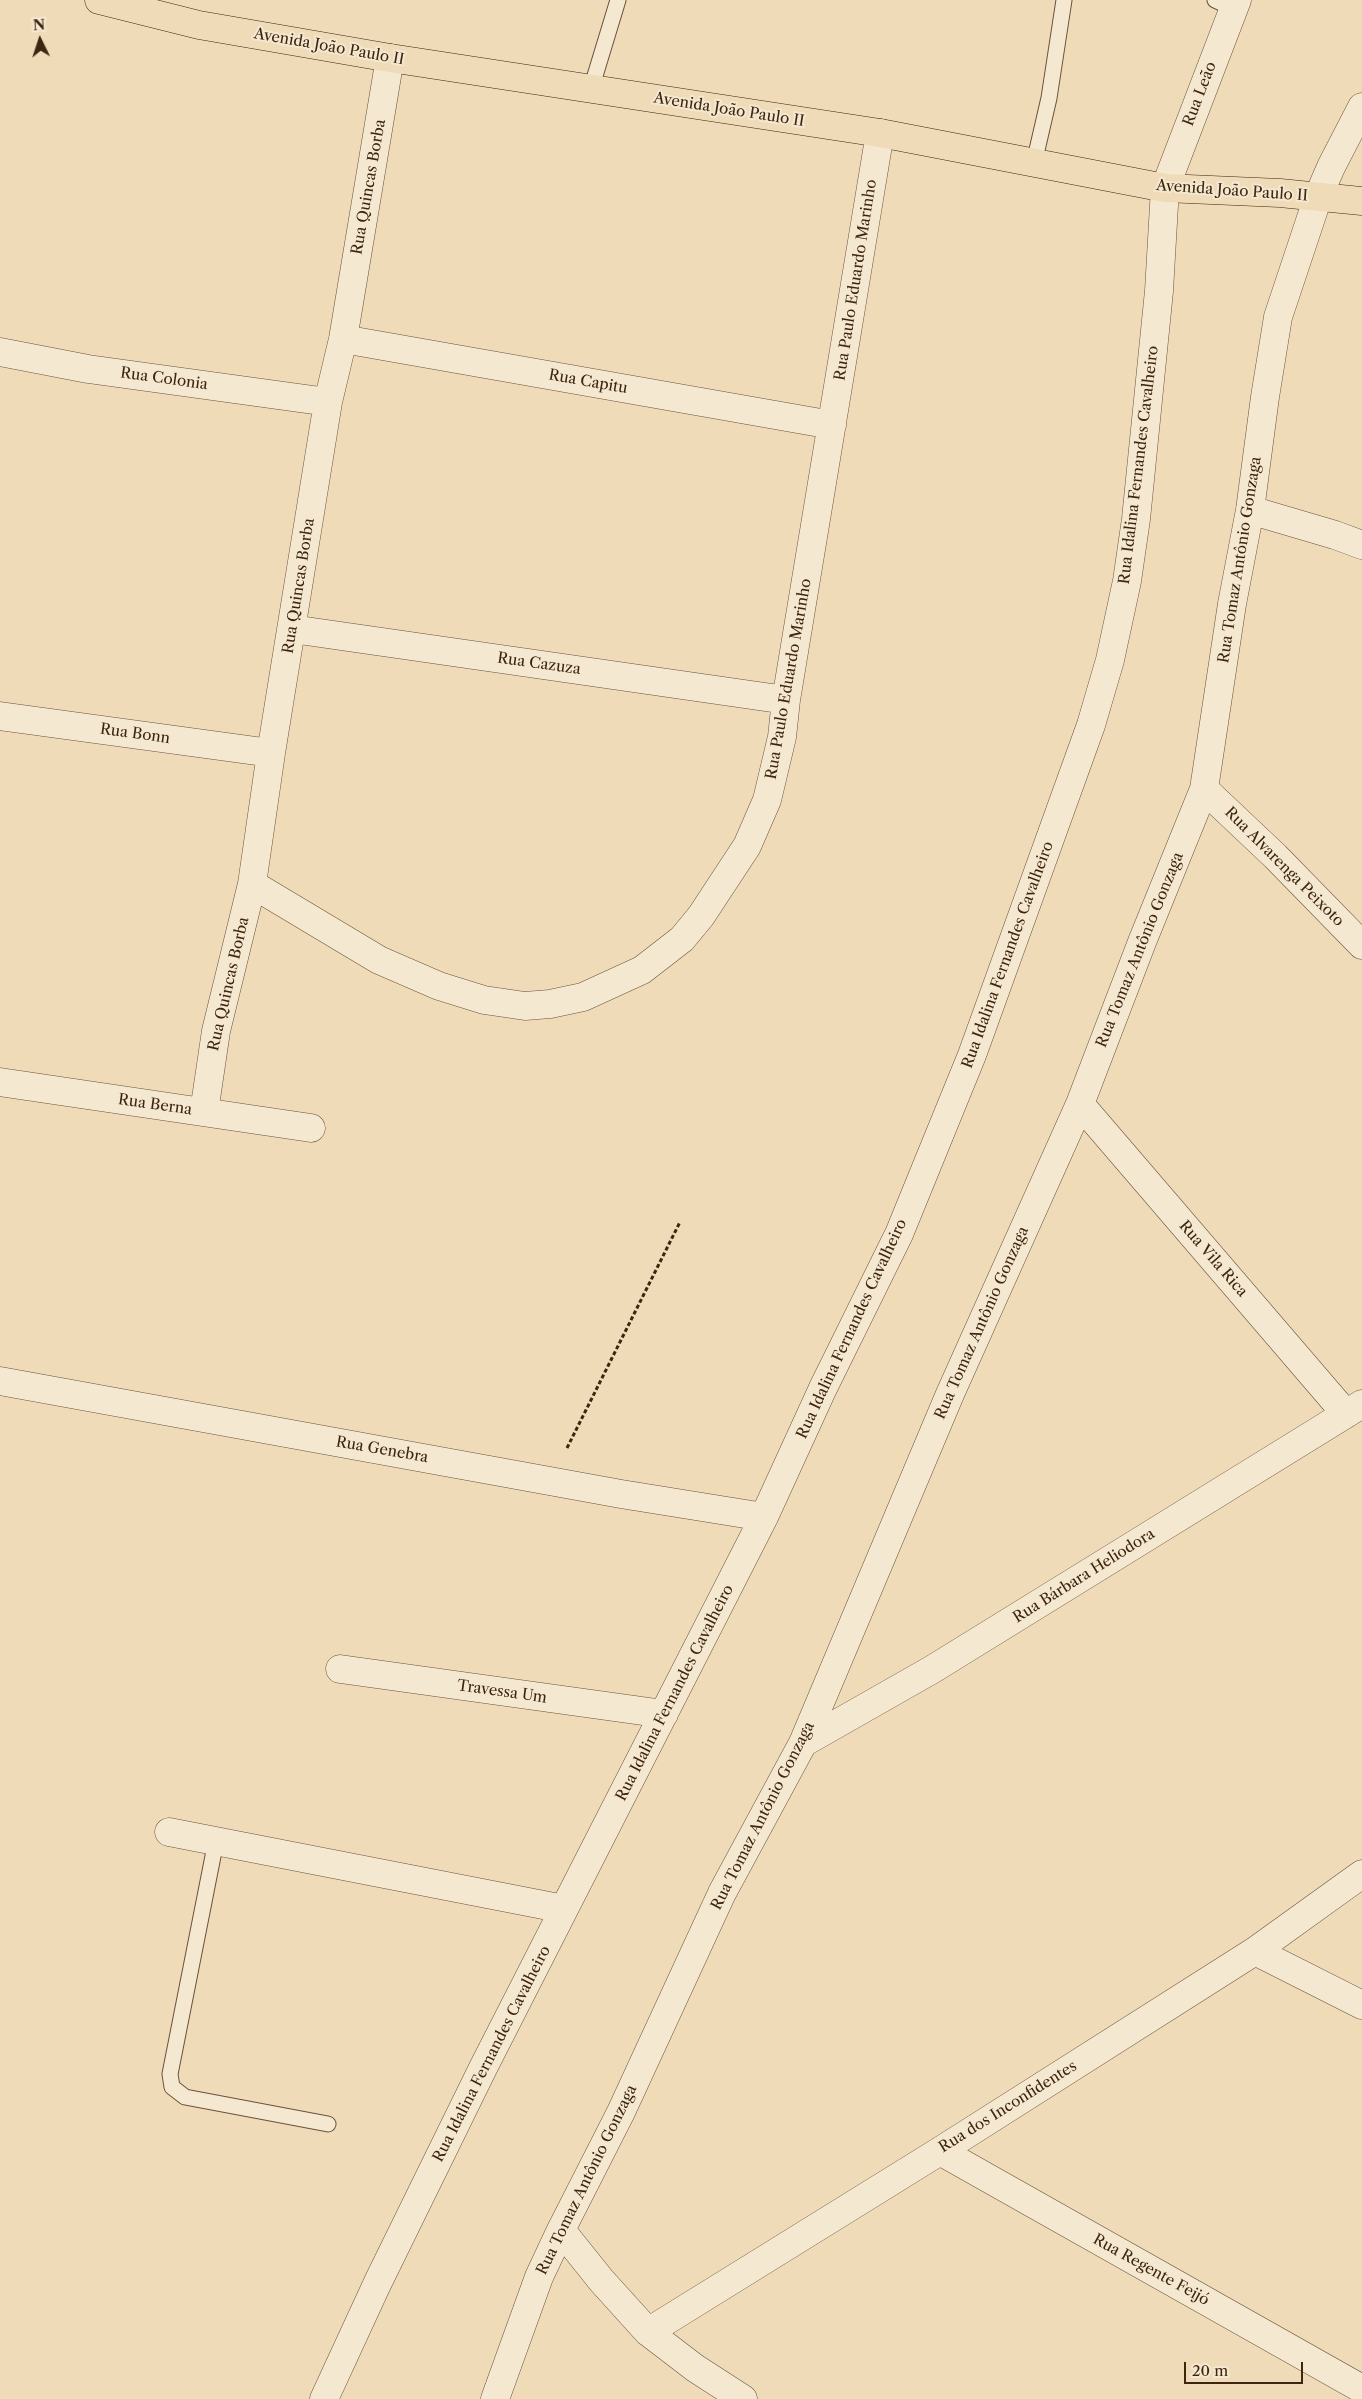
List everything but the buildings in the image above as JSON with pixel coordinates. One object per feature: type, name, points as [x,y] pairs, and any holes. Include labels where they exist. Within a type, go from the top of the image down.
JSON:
[{"type":"main road","name":"Avenida João Paulo II","points":[[99,0],[198,25],[390,58],[880,133],[1165,188],[1280,193],[1362,201]]},
{"type":"street","name":"Rua Leão","points":[[1165,188],[1228,3]]},
{"type":"street","name":"Rua Quincas Borba","points":[[204,1112],[216,1031],[252,884],[271,753],[328,402],[343,339],[390,58]]},
{"type":"street","name":"Rua Tomaz Antônio Gonzaga","points":[[495,2399],[539,2278],[561,2230],[621,2112],[722,1893],[803,1743],[950,1394],[1080,1104],[1142,942],[1204,789],[1232,604],[1250,510],[1278,317],[1318,197],[1362,107]]},
{"type":"street","name":"Rua Paulo Eduardo Marinho","points":[[252,884],[379,960],[439,986],[484,1000],[525,1006],[550,1004],[583,997],[642,970],[682,939],[729,875],[747,846],[767,800],[782,737],[786,700],[880,133]]},
{"type":"street","name":"Rua Idalina Fernandes Cavalheiro","points":[[324,2399],[396,2246],[564,1909],[764,1517],[823,1388],[899,1234],[975,1046],[1091,725],[1110,660],[1127,582],[1136,519],[1159,292],[1165,188]]},
{"type":"street","name":"Rua Capitu","points":[[343,339],[832,425]]},
{"type":"street","name":"Rua Colonia","points":[[0,352],[88,369],[328,402]]},
{"type":"street","points":[[1250,510],[1362,545]]},
{"type":"street","name":"Rua Cazuza","points":[[292,629],[786,700]]},
{"type":"street","name":"Rua Bonn","points":[[0,716],[271,753]]},
{"type":"street","name":"Rua Alvarenga Peixoto","points":[[1204,789],[1275,856],[1362,945]]},
{"type":"street","name":"Rua Berna","points":[[0,1082],[311,1128]]},
{"type":"street","name":"Rua Vila Rica","points":[[1080,1104],[1354,1409]]},
{"type":"street","name":"Rua Genebra","points":[[0,1381],[621,1494],[764,1517]]},
{"type":"street","name":"Rua Bárbara Heliodora","points":[[803,1743],[941,1664],[1354,1409]]},
{"type":"street","name":"Travessa Um","points":[[340,1669],[664,1714]]},
{"type":"street","points":[[169,1832],[564,1909]]},
{"type":"street","name":"Rua dos Inconfidentes","points":[[648,2332],[940,2151],[1255,1951],[1362,1874]]},
{"type":"street","points":[[1255,1951],[1362,2006]]},
{"type":"street","name":"Rua Regente Feijó","points":[[940,2151],[1362,2389]]},
{"type":"street","points":[[561,2230],[601,2280],[648,2332],[695,2368],[743,2399]]},
{"type":"lane","points":[[591,89],[618,0]]},
{"type":"lane","points":[[1034,162],[1049,98],[1064,0]]},
{"type":"lane","points":[[216,1841],[170,2074],[172,2087],[185,2097],[328,2124]]},
{"type":"path","points":[[551,1480],[680,1222]]}]
